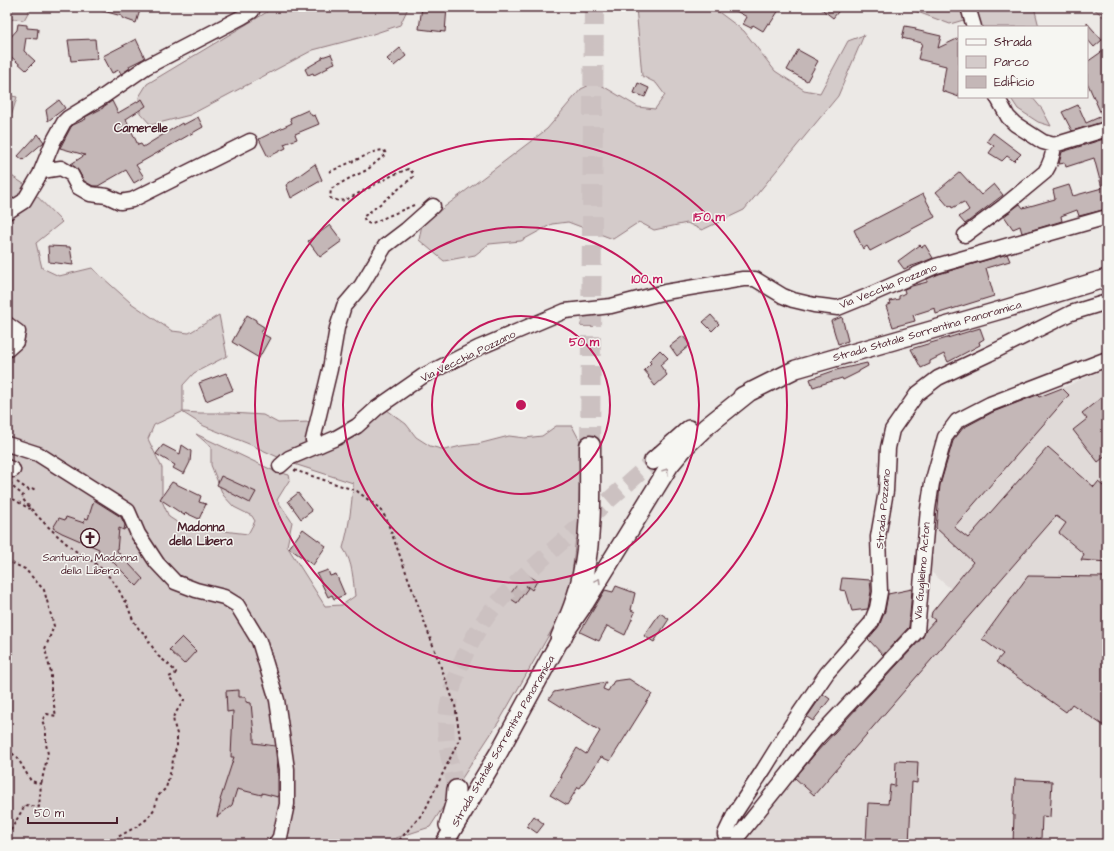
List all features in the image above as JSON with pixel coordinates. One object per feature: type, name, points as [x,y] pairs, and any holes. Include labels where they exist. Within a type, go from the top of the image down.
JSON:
[{"type":"highway","points":[[561,638],[578,594],[587,553],[589,529],[590,446]]},
{"type":"main road","name":"Strada Statale Sorrentina Panoramica","points":[[442,844],[499,752],[561,638],[670,465],[686,446],[706,427],[751,391],[796,369],[1107,278]]},
{"type":"main road","points":[[653,461],[710,413],[751,391]]},
{"type":"main road","points":[[442,844],[455,801],[456,789]]},
{"type":"street","points":[[7,212],[24,201],[42,171],[53,142],[68,118],[104,96],[146,67],[242,17],[252,11],[253,7]]},
{"type":"street","points":[[968,7],[974,26]]},
{"type":"street","points":[[998,98],[1008,117],[1015,124],[1043,142],[1054,145],[1107,130]]},
{"type":"street","points":[[42,171],[61,168],[71,174],[78,187],[90,194],[107,196],[120,202],[132,200],[250,141]]},
{"type":"street","points":[[965,235],[1004,206],[1045,172],[1052,158],[1054,145]]},
{"type":"street","points":[[320,445],[313,440],[330,369],[337,328],[344,306],[361,286],[386,246],[434,206]]},
{"type":"street","name":"Via Vecchia Pozzano","points":[[280,466],[289,458],[336,438],[358,426],[377,408],[423,376],[478,348],[565,311],[611,306],[665,292],[744,279],[755,279],[783,296],[793,300],[814,305],[838,308],[936,266],[1107,216]]},
{"type":"street","name":"Strada Pozzano","points":[[731,844],[725,834],[735,814],[792,724],[827,673],[871,623],[877,608],[880,592],[878,537],[886,492],[888,448],[892,430],[917,394],[938,378],[1071,313],[1107,302]]},
{"type":"street","points":[[7,324],[18,332],[16,342],[7,350]]},
{"type":"street","name":"Via Guglielmo Acton","points":[[731,844],[816,739],[917,632],[928,509],[932,483],[945,437],[957,421],[990,404],[1107,359]]},
{"type":"street","points":[[7,444],[38,454],[128,511],[138,534],[157,563],[175,582],[196,590],[224,597],[237,605],[260,641],[277,700],[287,769],[287,804],[280,837],[276,844]]},
{"type":"path","points":[[329,172],[376,151],[384,150],[386,154],[367,170],[331,189],[330,198],[339,201],[346,200],[393,175],[408,169],[412,172],[413,177],[384,202],[363,217],[366,222],[370,224],[423,201],[429,200],[434,206]]},
{"type":"path","points":[[280,466],[357,491],[380,508],[386,518],[455,705],[460,738],[424,812],[396,844]]},
{"type":"path","points":[[37,486],[30,490],[12,474],[9,480],[14,488],[23,495],[22,498],[31,510],[46,526],[78,553],[102,569],[126,602],[133,620],[139,629],[146,635],[158,656],[167,662],[176,672],[169,677],[184,698],[173,717],[177,734],[177,747],[166,788],[157,797],[155,808],[147,819],[139,826],[118,837],[114,844]]},
{"type":"path","points":[[7,498],[13,498],[31,510]]},
{"type":"path","points":[[7,559],[25,569],[44,590],[54,626],[45,649],[51,673],[51,690],[56,716],[47,714],[42,720],[46,731],[48,754],[41,784],[39,807],[25,805],[7,837]]},
{"type":"path","points":[[7,750],[17,757],[31,780],[41,784]]},
{"type":"shaded area","points":[[1107,368],[1107,844],[741,844],[795,777],[920,636],[926,626],[928,616],[951,589],[930,571],[943,460],[960,429],[974,416],[992,409],[1062,388]]},
{"type":"green space","points":[[7,7],[29,7],[30,9],[24,20],[14,19],[7,21]]},
{"type":"green space","points":[[271,7],[408,8],[400,25],[370,35],[313,50],[190,115],[151,125],[140,113],[139,97],[147,84],[267,12]]},
{"type":"green space","points":[[636,7],[712,7],[744,31],[775,71],[804,90],[820,93],[848,41],[864,35],[838,96],[744,210],[702,230],[687,223],[654,230],[639,222],[613,239],[568,222],[552,224],[521,241],[489,244],[475,255],[444,261],[419,240],[422,224],[547,129],[581,89],[596,82],[638,107],[655,109],[665,95],[656,83],[642,76]]},
{"type":"green space","points":[[904,7],[1034,7],[1039,26],[981,26],[977,16],[950,24]]},
{"type":"green space","points":[[1092,7],[1105,7],[1107,10],[1106,19]]},
{"type":"green space","points":[[7,95],[17,97],[7,130]]},
{"type":"green space","points":[[1011,98],[1033,98],[1042,109],[1051,126],[1038,122],[1018,109]]},
{"type":"green space","points":[[7,173],[27,186],[62,222],[36,243],[42,268],[59,276],[92,268],[131,303],[172,331],[189,333],[219,315],[227,356],[194,373],[183,385],[183,412],[263,415],[278,423],[311,422],[315,438],[322,452],[348,438],[387,410],[406,424],[416,437],[430,446],[445,450],[509,436],[525,438],[542,436],[556,426],[572,426],[580,441],[579,505],[572,577],[565,607],[500,720],[430,827],[393,839],[388,844],[7,844]],"holes":[[[182,412],[204,426],[291,463],[353,483],[350,516],[343,548],[351,565],[355,596],[342,605],[325,606],[287,546],[292,522],[277,500],[290,479],[289,475],[274,471],[196,434],[211,447],[211,465],[223,495],[234,507],[252,516],[255,521],[248,534],[183,526],[169,517],[162,501],[162,468],[148,439],[154,425]]]},
{"type":"building","points":[[99,7],[141,7],[136,23],[122,18],[122,16],[99,10]]},
{"type":"building","points":[[422,7],[447,7],[445,32],[419,29]]},
{"type":"building","points":[[729,7],[781,7],[770,24],[768,23],[763,31],[753,25],[751,28],[743,24],[747,17]]},
{"type":"building","points":[[819,7],[842,7],[833,18]]},
{"type":"building","points":[[1087,23],[1102,40],[1094,47],[1088,40]]},
{"type":"building","points":[[18,24],[27,25],[27,28],[38,29],[37,39],[26,38],[24,51],[35,61],[26,70],[7,53],[7,41],[17,30]]},
{"type":"building","points":[[905,26],[941,36],[938,48],[958,38],[958,97],[942,91],[946,66],[918,59],[922,43],[902,38]]},
{"type":"building","points":[[95,39],[97,59],[71,61],[68,40]]},
{"type":"building","points":[[136,39],[145,58],[129,66],[130,68],[121,74],[119,70],[112,73],[103,56]]},
{"type":"building","points":[[400,48],[406,56],[394,66],[387,59]]},
{"type":"building","points":[[1107,48],[1107,121],[1072,131],[1062,112],[1078,105],[1086,123],[1102,116],[1088,84],[1088,61]]},
{"type":"building","points":[[798,50],[818,61],[807,81],[787,70]]},
{"type":"building","points":[[331,54],[335,63],[327,66],[328,68],[314,75],[313,73],[308,75],[305,69],[322,59],[322,57]]},
{"type":"building","points":[[638,83],[649,88],[645,97],[634,93]]},
{"type":"building","points":[[142,99],[146,106],[126,119],[138,145],[141,144],[143,147],[182,123],[183,125],[198,117],[203,127],[136,165],[144,177],[134,183],[126,170],[98,186],[93,186],[84,181],[78,170],[71,164],[85,155],[60,148],[71,127],[86,119],[85,117],[103,108],[112,101],[118,113]]},
{"type":"building","points":[[59,100],[65,108],[48,121],[46,110]]},
{"type":"building","points":[[308,110],[312,116],[315,115],[319,124],[295,134],[297,139],[284,144],[286,148],[268,157],[259,139],[292,123],[290,118]]},
{"type":"building","points":[[993,133],[1021,154],[1014,161],[1007,156],[1002,161],[989,153],[994,146],[987,141]]},
{"type":"building","points":[[38,134],[44,142],[23,160],[18,156]]},
{"type":"building","points":[[1107,138],[1107,194],[1105,194],[1107,209],[1079,216],[1077,210],[1061,216],[1062,221],[1022,233],[1020,226],[1013,229],[1004,216],[1020,204],[1023,208],[1055,199],[1053,190],[1069,185],[1073,196],[1102,188],[1094,158],[1066,167],[1065,163],[1059,164],[1062,152]]},
{"type":"building","points":[[315,164],[322,180],[291,198],[286,185]]},
{"type":"building","points":[[960,172],[981,195],[994,184],[1003,195],[965,224],[959,217],[969,210],[964,202],[952,208],[951,206],[949,207],[936,192]]},
{"type":"building","points":[[923,194],[935,217],[870,251],[867,246],[863,249],[854,230]]},
{"type":"building","points":[[330,225],[342,241],[320,257],[308,241]]},
{"type":"building","points":[[920,245],[922,247],[925,245],[933,258],[904,269],[898,261]]},
{"type":"building","points":[[48,246],[70,247],[73,265],[49,262]]},
{"type":"building","points":[[1007,254],[1010,261],[986,268],[994,296],[936,314],[935,308],[913,315],[915,321],[893,327],[886,306],[891,304],[890,301],[899,299],[899,296],[905,293],[904,289],[927,282],[927,279],[939,274]]},
{"type":"building","points":[[247,315],[264,327],[261,333],[270,338],[259,358],[232,342]]},
{"type":"building","points":[[711,315],[719,324],[712,331],[703,322]]},
{"type":"building","points":[[594,316],[594,326],[581,326],[582,318]]},
{"type":"building","points":[[842,317],[848,341],[838,344],[831,321]]},
{"type":"building","points":[[980,328],[984,339],[979,342],[980,345],[948,362],[944,354],[930,361],[930,364],[921,368],[911,349]]},
{"type":"building","points":[[683,336],[690,345],[677,356],[670,346]]},
{"type":"building","points":[[660,350],[668,358],[660,365],[667,375],[655,386],[644,370],[651,363],[649,361]]},
{"type":"building","points":[[867,363],[868,366],[843,380],[842,378],[813,387],[810,379],[836,370]]},
{"type":"building","points":[[226,373],[233,390],[206,401],[199,383]]},
{"type":"building","points":[[1062,388],[1069,395],[954,527],[968,538],[1048,447],[1094,487],[1098,482],[1107,489],[1107,562],[1081,560],[1084,554],[1059,533],[1066,523],[1056,516],[814,795],[795,778],[814,755],[923,637],[926,630],[935,620],[931,617],[932,612],[973,562],[936,528],[940,485],[953,441],[963,428],[993,412],[1037,395],[1039,397]]},
{"type":"building","points":[[1107,393],[1107,455],[1098,462],[1073,430],[1087,419],[1082,413]]},
{"type":"building","points":[[163,445],[180,454],[182,445],[191,451],[190,462],[184,474],[173,468],[175,465],[156,454]]},
{"type":"building","points":[[221,476],[256,492],[250,503],[217,485]]},
{"type":"building","points":[[172,482],[201,496],[199,502],[206,504],[199,519],[186,513],[184,515],[160,499]]},
{"type":"building","points":[[298,493],[312,511],[301,519],[288,501]]},
{"type":"building","points":[[94,500],[121,517],[125,525],[124,530],[119,528],[117,551],[143,579],[137,586],[108,557],[107,560],[98,554],[99,549],[53,528],[59,518],[65,520],[66,517],[84,523],[85,518],[88,519]]},
{"type":"building","points":[[303,529],[326,546],[313,565],[289,548]]},
{"type":"building","points":[[328,570],[330,576],[336,574],[345,595],[334,599],[332,595],[328,597],[317,574]]},
{"type":"building","points":[[528,575],[537,581],[532,590],[523,583]]},
{"type":"building","points":[[1028,576],[1107,577],[1107,728],[1072,704],[1066,712],[996,662],[1003,654],[982,639]]},
{"type":"building","points":[[842,578],[870,580],[871,591],[868,609],[852,611],[846,591],[840,590]]},
{"type":"building","points":[[519,582],[528,588],[517,603],[508,597]]},
{"type":"building","points":[[616,586],[635,593],[631,610],[635,612],[625,635],[607,626],[599,641],[580,632],[605,590],[613,592]]},
{"type":"building","points":[[912,589],[909,627],[883,655],[868,639],[879,626],[885,611],[888,594]]},
{"type":"building","points":[[660,613],[669,619],[654,642],[644,636]]},
{"type":"building","points":[[182,637],[196,651],[184,664],[169,650]]},
{"type":"building","points":[[629,679],[652,694],[610,761],[601,757],[580,788],[578,787],[567,805],[550,795],[562,777],[560,776],[577,748],[586,754],[600,731],[549,699],[554,692],[606,682],[603,689],[608,691],[614,681]]},
{"type":"building","points":[[239,690],[239,697],[246,697],[246,702],[251,703],[254,743],[275,746],[278,770],[278,797],[237,789],[232,805],[217,817],[220,800],[234,757],[231,757],[233,711],[227,712],[226,691]]},
{"type":"building","points":[[823,694],[830,699],[813,721],[807,717]]},
{"type":"building","points":[[896,761],[918,762],[917,783],[912,782],[909,844],[866,844],[868,803],[888,804],[890,785],[895,786]]},
{"type":"building","points":[[1015,779],[1052,781],[1050,817],[1042,816],[1041,839],[1036,838],[1036,844],[1013,844]]},
{"type":"building","points":[[534,816],[544,824],[537,833],[527,826]]},
{"type":"tunnel","points":[[590,446],[594,7]]},
{"type":"tunnel","points":[[456,789],[449,757],[446,725],[455,678],[468,647],[476,633],[494,607],[520,579],[653,461]]},
{"type":"place","name":"Santuario Madonna della Libera","points":[[90,538]]},
{"type":"district","name":"Camerelle","points":[[141,128]]},
{"type":"district","name":"Madonna della Libera","points":[[201,534]]}]
